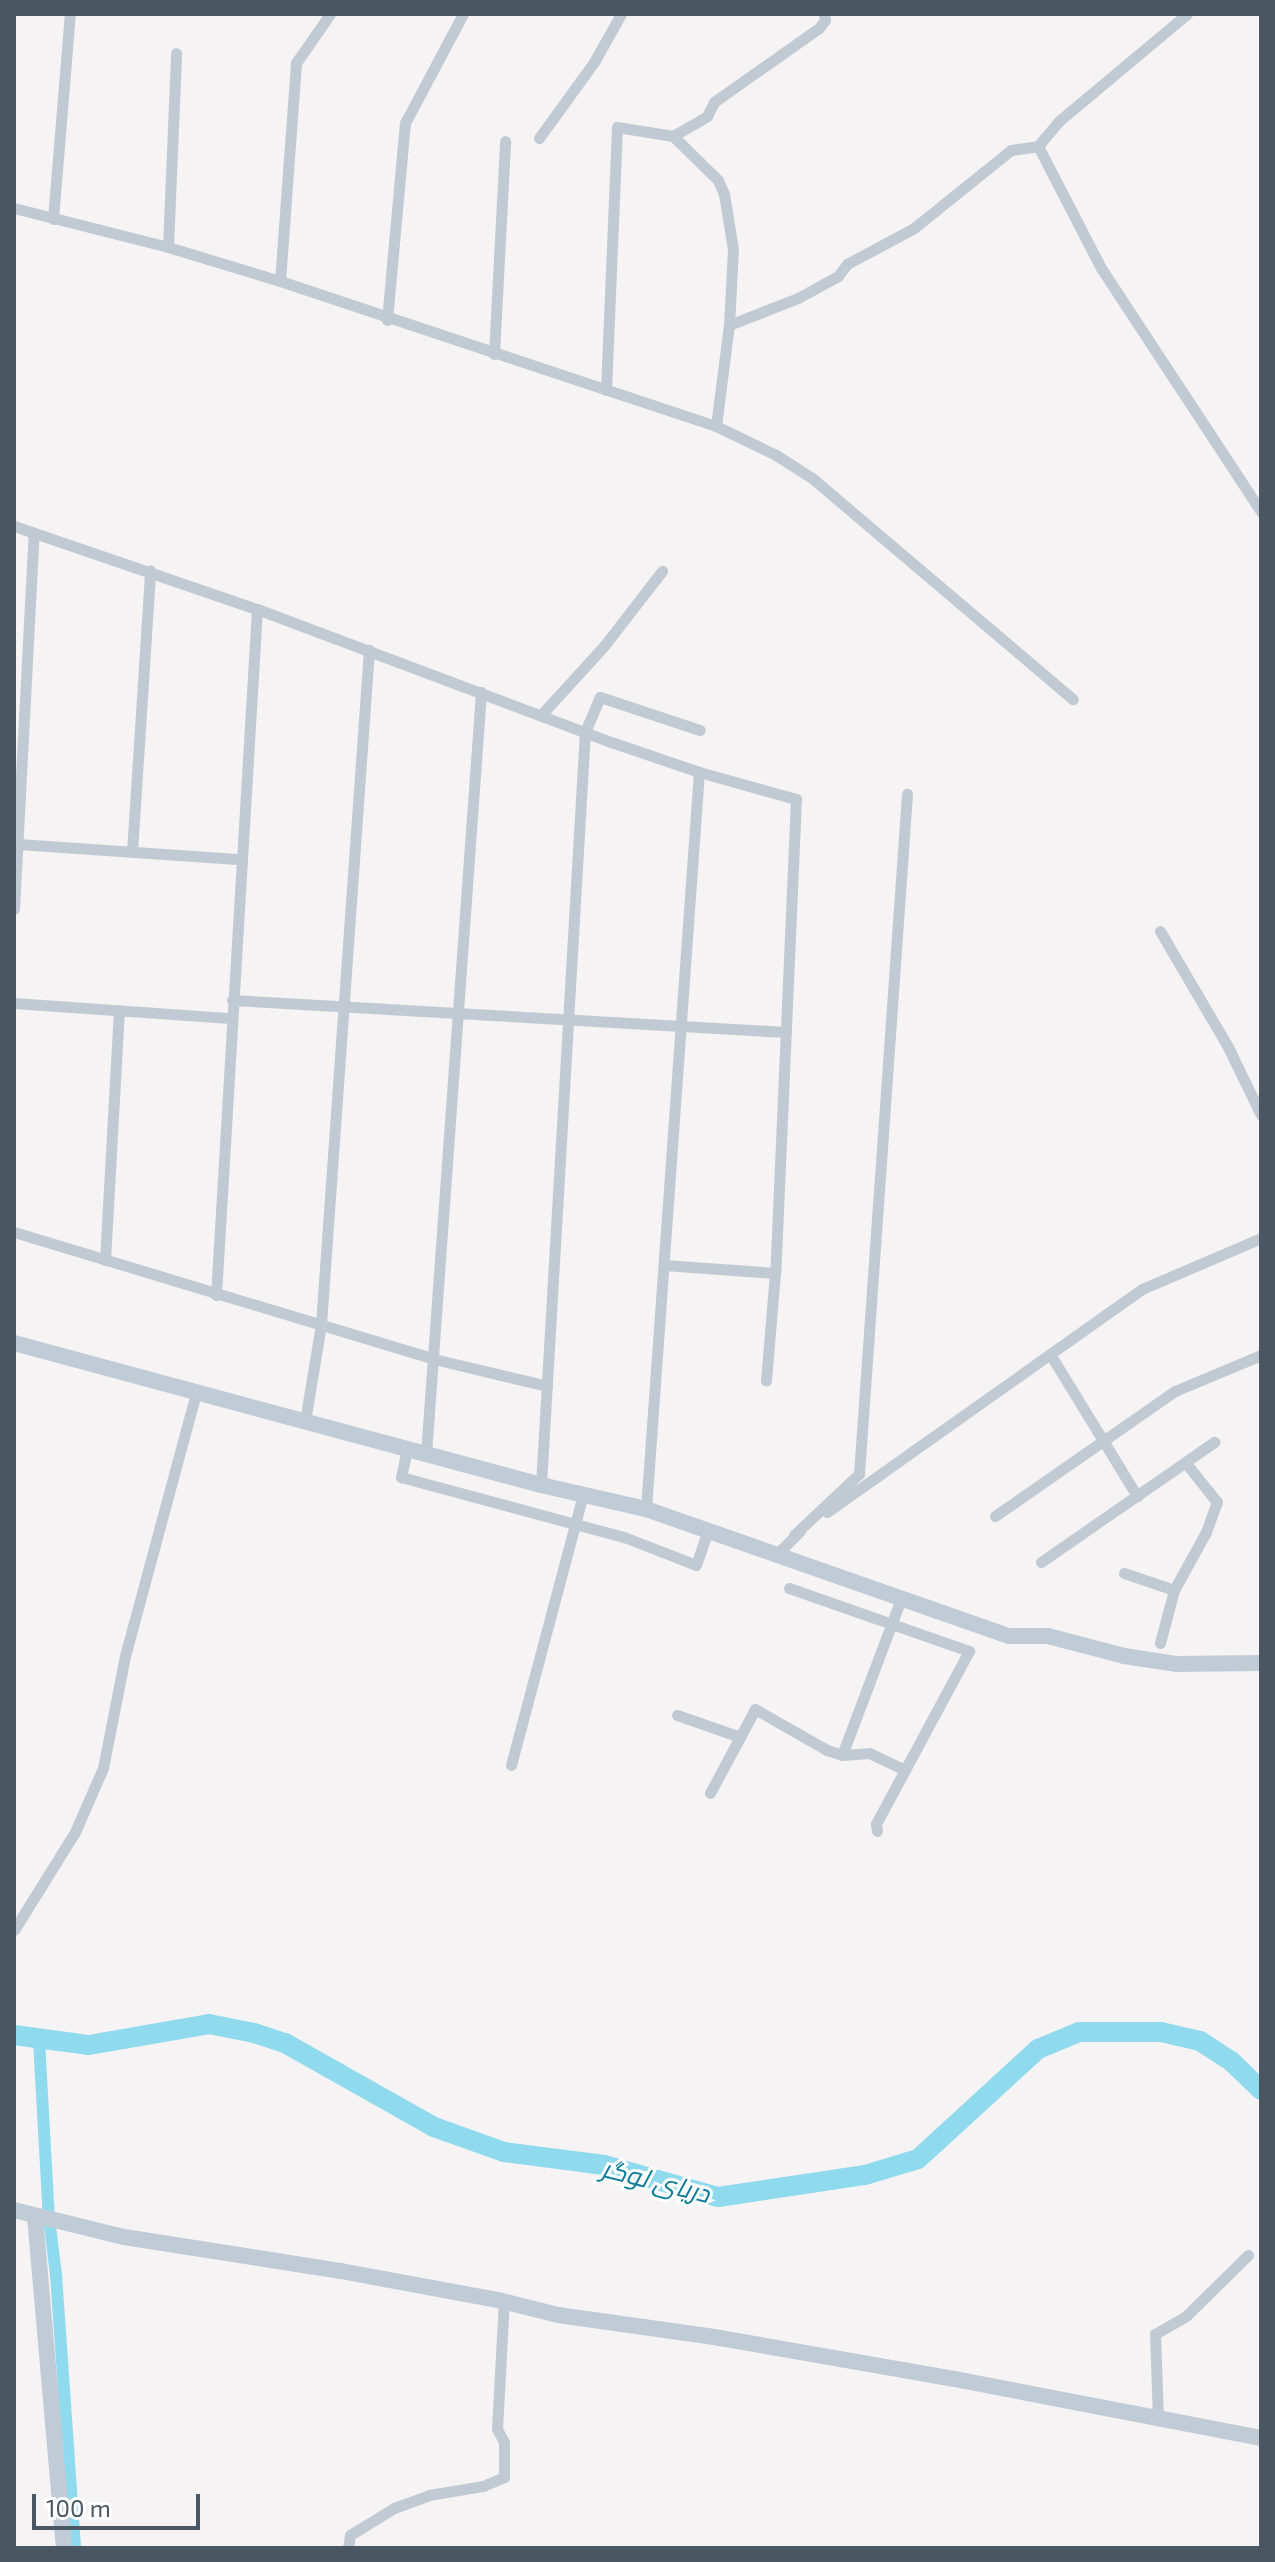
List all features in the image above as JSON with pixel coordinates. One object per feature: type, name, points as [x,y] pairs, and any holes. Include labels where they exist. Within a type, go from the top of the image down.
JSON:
[{"type":"street","points":[[53,219],[70,14]]},
{"type":"street","points":[[280,281],[296,63],[330,14]]},
{"type":"street","points":[[387,320],[405,123],[463,14]]},
{"type":"street","points":[[539,138],[594,62],[621,14]]},
{"type":"street","points":[[673,136],[707,116],[714,102],[819,28],[825,20],[824,14]]},
{"type":"street","points":[[729,325],[798,298],[838,276],[847,264],[914,228],[1003,155],[1038,146],[1059,121],[1187,14]]},
{"type":"street","points":[[168,247],[176,53]]},
{"type":"street","points":[[606,390],[617,127],[673,136],[718,180],[724,194],[733,249],[729,325],[716,426]]},
{"type":"street","points":[[494,354],[505,141]]},
{"type":"street","points":[[1038,146],[1101,268],[1261,512]]},
{"type":"street","points":[[14,208],[168,247],[280,281],[387,320],[716,426],[776,455],[812,478],[1073,699]]},
{"type":"street","points":[[14,526],[257,609],[699,772],[796,799],[775,1273],[766,1381]]},
{"type":"street","points":[[14,909],[34,533]]},
{"type":"street","points":[[132,852],[150,571]]},
{"type":"street","points":[[541,715],[604,646],[662,571]]},
{"type":"street","points":[[216,1295],[230,1018],[257,609]]},
{"type":"street","points":[[305,1421],[321,1324],[369,650]]},
{"type":"street","points":[[426,1454],[481,692]]},
{"type":"street","points":[[541,1485],[585,732],[600,697],[700,730]]},
{"type":"street","points":[[646,1509],[699,772]]},
{"type":"street","points":[[775,1556],[859,1474],[907,794]]},
{"type":"street","points":[[18,844],[240,859]]},
{"type":"street","points":[[1160,931],[1228,1047],[1261,1115]]},
{"type":"street","points":[[232,1000],[786,1032]]},
{"type":"street","points":[[14,1003],[230,1018]]},
{"type":"street","points":[[105,1260],[119,1010]]},
{"type":"street","points":[[14,1232],[434,1359],[547,1386]]},
{"type":"street","points":[[794,1535],[1142,1289],[1261,1238]]},
{"type":"street","points":[[664,1265],[775,1273]]},
{"type":"street","points":[[14,1343],[194,1396],[305,1421],[541,1485],[646,1509],[707,1533],[1009,1636],[1048,1636],[1124,1656],[1177,1664],[1261,1663]]},
{"type":"street","points":[[1050,1354],[1137,1496]]},
{"type":"street","points":[[995,1516],[1175,1391],[1261,1355]]},
{"type":"street","points":[[14,1930],[75,1832],[103,1768],[125,1656],[194,1396]]},
{"type":"street","points":[[1041,1562],[1214,1442]]},
{"type":"street","points":[[407,1449],[401,1477],[577,1523],[696,1565],[707,1533]]},
{"type":"street","points":[[1160,1643],[1174,1590],[1206,1532],[1217,1502],[1185,1462]]},
{"type":"street","points":[[511,1765],[583,1495]]},
{"type":"street","points":[[1124,1573],[1174,1590]]},
{"type":"street","points":[[789,1588],[894,1622],[969,1651],[876,1824],[877,1831]]},
{"type":"street","points":[[842,1755],[901,1599]]},
{"type":"street","points":[[710,1793],[755,1709],[842,1755],[869,1753],[905,1770]]},
{"type":"street","points":[[677,1715],[740,1737]]},
{"type":"street","points":[[14,2210],[124,2237],[504,2301],[558,2315],[714,2337],[965,2381],[1261,2438]]},
{"type":"street","points":[[45,2218],[64,2548]]},
{"type":"street","points":[[1158,2419],[1155,2334],[1196,2308],[1248,2255]]},
{"type":"street","points":[[348,2548],[350,2535],[394,2508],[429,2495],[483,2486],[504,2477],[504,2442],[497,2429],[504,2301]]},
{"type":"waterway","name":"دریای لوگر","points":[[14,2035],[89,2045],[209,2024],[254,2033],[285,2043],[434,2127],[504,2152],[604,2165],[718,2197],[865,2175],[918,2159],[1038,2049],[1079,2032],[1161,2032],[1200,2041],[1231,2061],[1261,2090]]},
{"type":"waterway","points":[[39,2041],[49,2218],[56,2275],[75,2548]]}]
